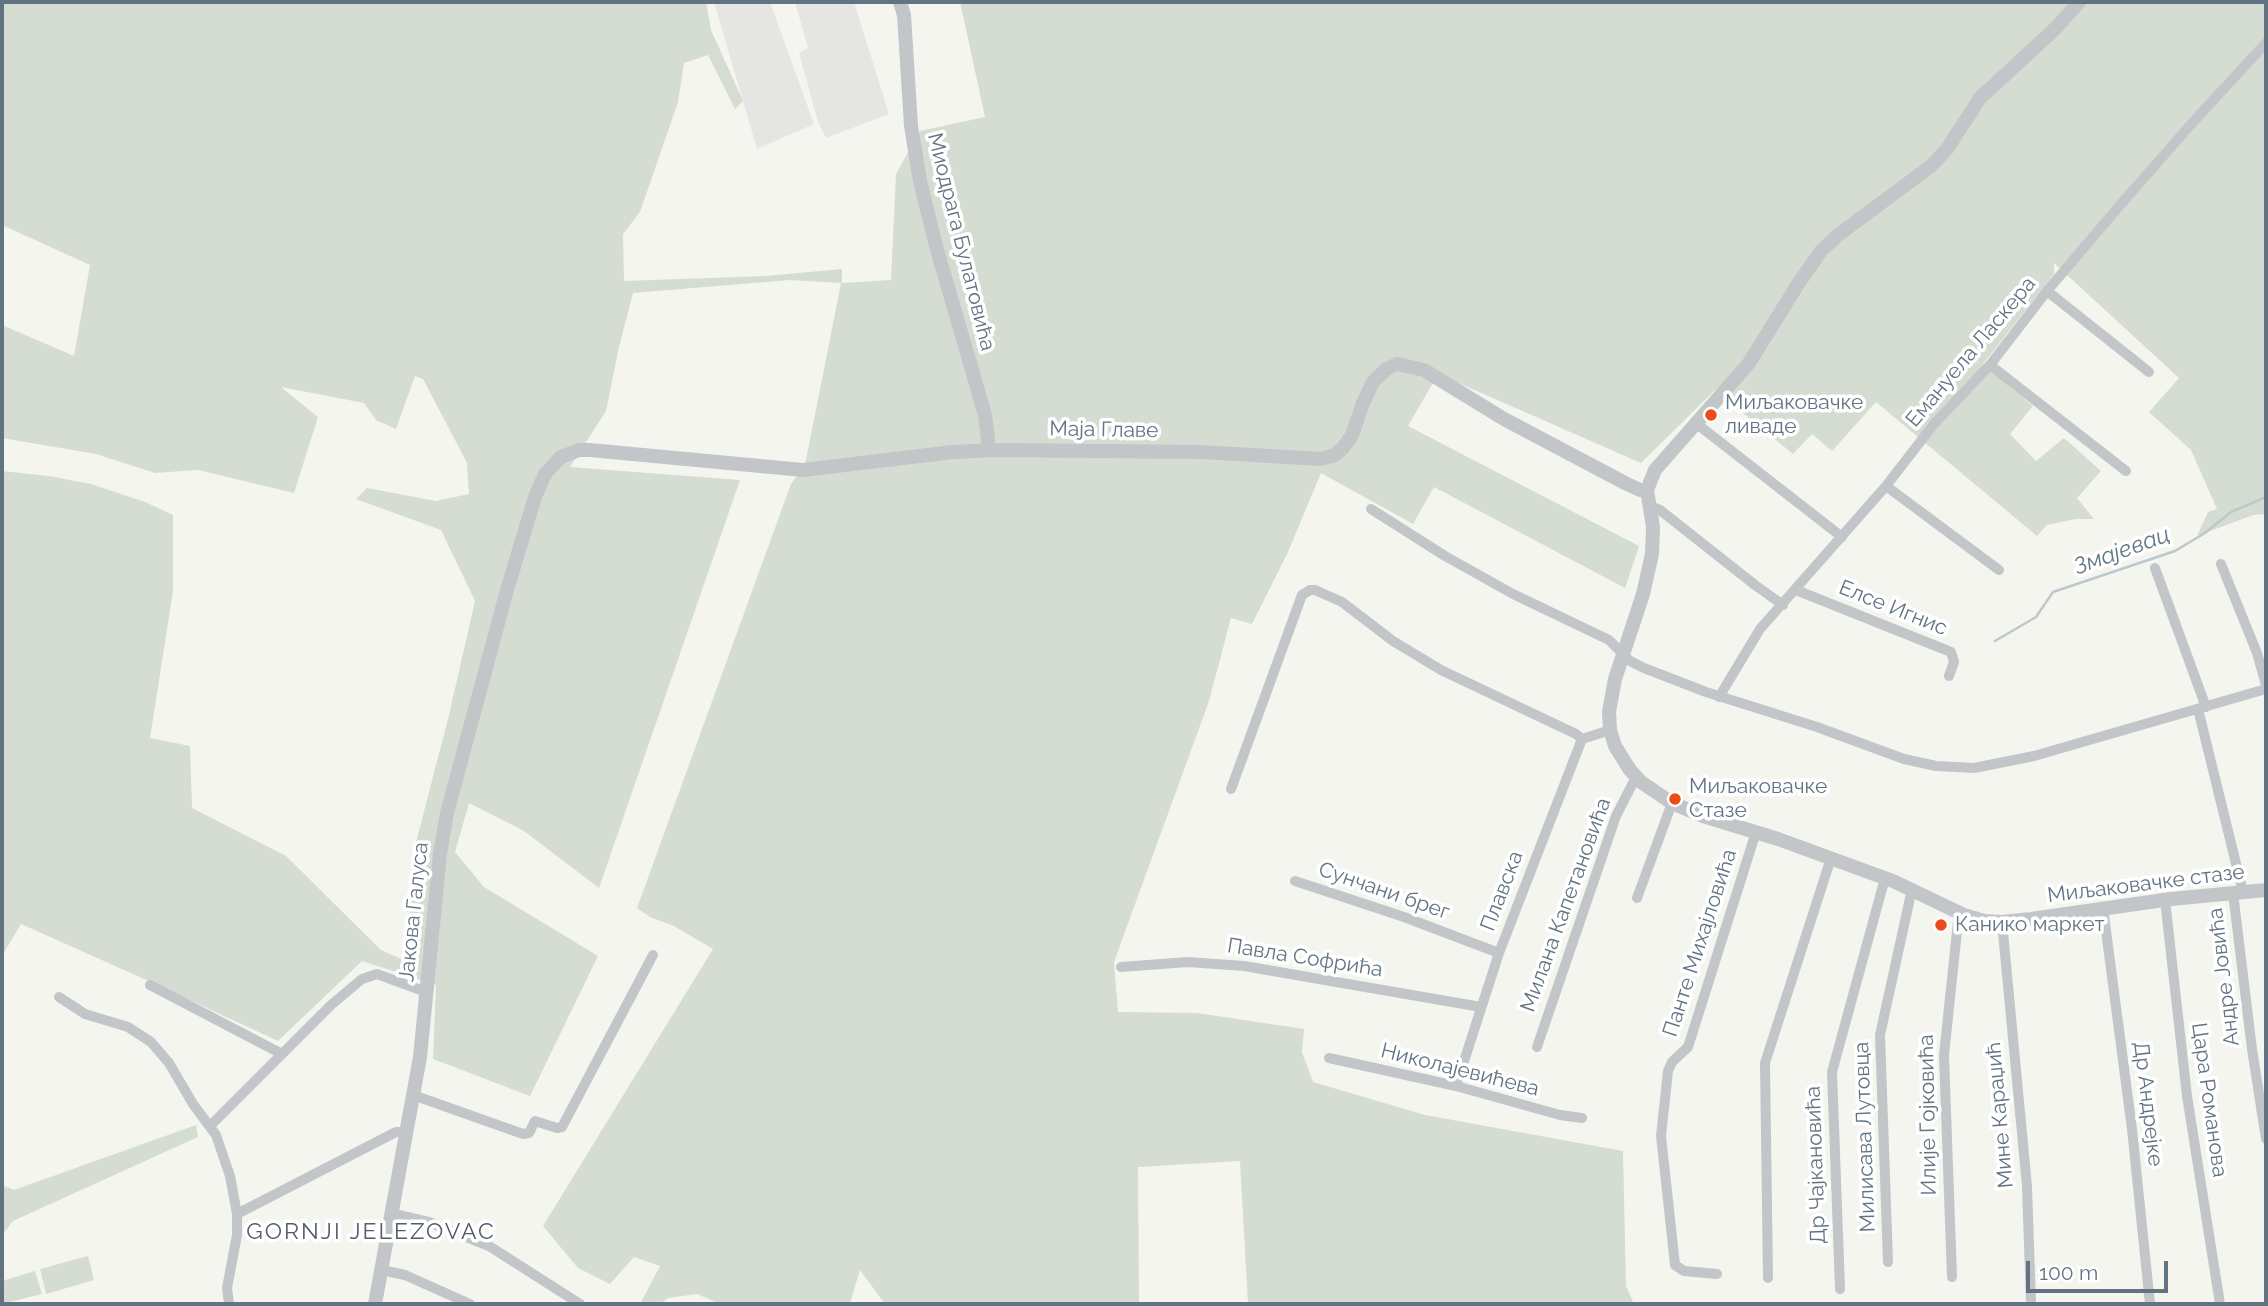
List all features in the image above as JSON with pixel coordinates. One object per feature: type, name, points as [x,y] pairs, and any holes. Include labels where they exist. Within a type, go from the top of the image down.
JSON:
[{"type":"street","name":"Миодрага Булатовића","points":[[900,2],[904,15],[911,125],[920,181],[985,415],[987,450]]},
{"type":"street","points":[[1647,490],[1648,482],[1658,466],[1756,353],[1821,251],[1863,216],[1926,171],[1947,149],[1979,98],[2057,27],[2079,2]]},
{"type":"street","name":"Емануела Ласкера","points":[[1719,696],[1755,637],[1886,486],[1934,424],[1990,365],[2047,291],[2194,121],[2266,43]]},
{"type":"street","points":[[2047,291],[2148,372]]},
{"type":"street","name":"Маја Главе","points":[[525,530],[545,474],[561,457],[579,450],[803,470],[987,450],[1201,452],[1326,458],[1339,452],[1347,443],[1368,391],[1379,375],[1392,365],[1405,364],[1440,378],[1504,419],[1563,451],[1636,488],[1647,490]]},
{"type":"street","points":[[1990,365],[2126,471]]},
{"type":"street","points":[[1697,424],[1842,537]]},
{"type":"street","points":[[1886,486],[1999,570]]},
{"type":"street","name":"Миљаковачке стазе","points":[[1647,490],[1653,535],[1648,577],[1611,696],[1610,730],[1623,761],[1636,777],[1672,803],[1885,878],[1984,921],[2002,922],[2165,900],[2266,890]]},
{"type":"street","points":[[1650,506],[1660,510],[1783,604]]},
{"type":"street","points":[[1371,509],[1502,588],[1614,642],[1630,661],[1644,668],[1904,758],[1951,769],[1974,768],[2034,756],[2266,687],[2257,653],[2221,565]]},
{"type":"street","name":"Јакова Галуса","points":[[375,1304],[413,1096],[447,813],[525,530]]},
{"type":"street","name":"Андре Јовића","points":[[2155,568],[2202,708],[2238,892],[2252,1049],[2266,1139]]},
{"type":"street","points":[[1231,789],[1302,595],[1310,590],[1342,602],[1393,641],[1441,670],[1582,739],[1610,730]]},
{"type":"street","name":"Елсе Игнис","points":[[1796,590],[1951,652],[1954,662],[1949,677]]},
{"type":"street","name":"Плавска","points":[[1456,1087],[1499,953],[1582,739]]},
{"type":"street","name":"Милана Капетановића","points":[[1537,1047],[1616,816],[1636,777]]},
{"type":"street","points":[[1637,898],[1672,803]]},
{"type":"street","name":"Панте Михајловића","points":[[1717,1274],[1684,1271],[1675,1265],[1661,1136],[1668,1071],[1672,1062],[1688,1047],[1756,832]]},
{"type":"street","points":[[1768,1278],[1765,1063],[1831,858]]},
{"type":"street","name":"Др Чајкановића","points":[[1840,1289],[1832,1072],[1885,878]]},
{"type":"street","name":"Сунчани брег","points":[[1294,881],[1427,925],[1499,953]]},
{"type":"street","name":"Милисава Лутовца","points":[[1888,1262],[1880,1035],[1912,889]]},
{"type":"street","name":"Цара Романова","points":[[2165,900],[2187,1096],[2220,1304]]},
{"type":"street","name":"Др Андрејке","points":[[2103,908],[2132,1129],[2150,1304]]},
{"type":"street","name":"Илије Гојковића","points":[[1952,1277],[1944,1055],[1959,912]]},
{"type":"street","name":"Мине Караџић","points":[[2002,922],[2027,1186],[2031,1304]]},
{"type":"street","points":[[413,1096],[523,1134],[528,1133],[536,1121],[562,1127],[653,955]]},
{"type":"street","name":"Павла Софрића","points":[[1121,967],[1188,962],[1244,966],[1481,1007]]},
{"type":"street","points":[[210,1126],[345,992],[372,974],[426,992]]},
{"type":"street","points":[[150,985],[282,1055]]},
{"type":"street","points":[[59,996],[85,1014],[128,1027],[151,1042],[169,1063],[193,1104],[210,1126],[223,1152],[237,1213],[237,1235],[227,1288],[229,1304]]},
{"type":"street","name":"Николајевићева","points":[[1329,1058],[1456,1087],[1560,1115],[1583,1118]]},
{"type":"street","points":[[237,1213],[396,1132],[407,1132]]},
{"type":"street","points":[[392,1213],[429,1222],[489,1246],[580,1304]]},
{"type":"street","points":[[382,1270],[405,1275],[470,1304]]},
{"type":"shaded area","points":[[2,2],[706,2],[711,30],[743,101],[735,109],[708,55],[684,63],[678,102],[640,212],[623,234],[624,281],[766,276],[842,269],[842,283],[891,280],[896,174],[920,131],[985,117],[960,2],[2266,2],[2266,514],[2253,515],[2197,536],[2208,512],[2217,509],[2191,450],[2149,412],[2179,378],[2054,263],[2054,274],[1983,364],[2033,406],[2010,434],[2036,461],[2064,438],[2101,471],[2077,498],[2094,519],[2076,519],[2047,525],[2037,536],[1876,402],[1832,451],[1812,434],[1793,454],[1715,390],[1641,463],[1438,374],[1408,426],[1639,546],[1625,588],[1434,487],[1413,524],[1321,473],[1288,552],[1252,624],[1231,618],[1209,701],[1114,962],[1118,1012],[1197,1013],[1304,1029],[1302,1052],[1313,1082],[1425,1115],[1623,1151],[1626,1286],[1634,1304],[1248,1304],[1240,1161],[1138,1167],[1139,1304],[885,1304],[860,1270],[850,1303],[720,1304],[697,1294],[668,1298],[660,1304],[640,1304],[660,1266],[634,1257],[610,1284],[578,1268],[543,1226],[713,949],[637,908],[791,484],[805,465],[841,283],[790,280],[633,293],[606,411],[570,467],[740,480],[599,888],[524,831],[469,803],[455,852],[484,887],[598,956],[530,1096],[433,1059],[436,985],[362,961],[278,1041],[21,924],[2,956],[2,471],[91,484],[145,502],[173,515],[173,591],[150,738],[190,746],[192,808],[286,856],[381,950],[406,961],[418,953],[410,914],[415,846],[475,601],[441,530],[356,499],[367,488],[436,501],[469,494],[467,463],[423,379],[415,376],[396,429],[376,420],[364,403],[281,387],[318,417],[294,493],[198,470],[155,473],[96,454],[2,438],[2,325],[74,356],[90,265],[2,225]]},
{"type":"shaded area","points":[[714,2],[770,2],[814,124],[757,149]]},
{"type":"shaded area","points":[[795,2],[854,2],[889,114],[826,138],[818,122],[799,53],[808,48]]},
{"type":"shaded area","points":[[196,1125],[198,1137],[13,1221],[2,1235],[2,1185],[14,1190]]},
{"type":"shaded area","points":[[88,1256],[94,1280],[46,1294],[40,1269]]},
{"type":"shaded area","points":[[35,1271],[42,1294],[2,1304],[2,1281]]},
{"type":"waterway","name":"Змајевац","points":[[1995,641],[2036,617],[2053,592],[2175,551],[2205,533],[2231,512],[2266,497]]},
{"type":"place","name":"Миљаковачке ливаде","points":[[1711,415]]},
{"type":"place","name":"Миљаковачке Стазе","points":[[1675,799]]},
{"type":"place","name":"Канико маркет","points":[[1941,925]]},
{"type":"district","name":"GORNJI JELEZOVAC","points":[[371,1232]]}]
